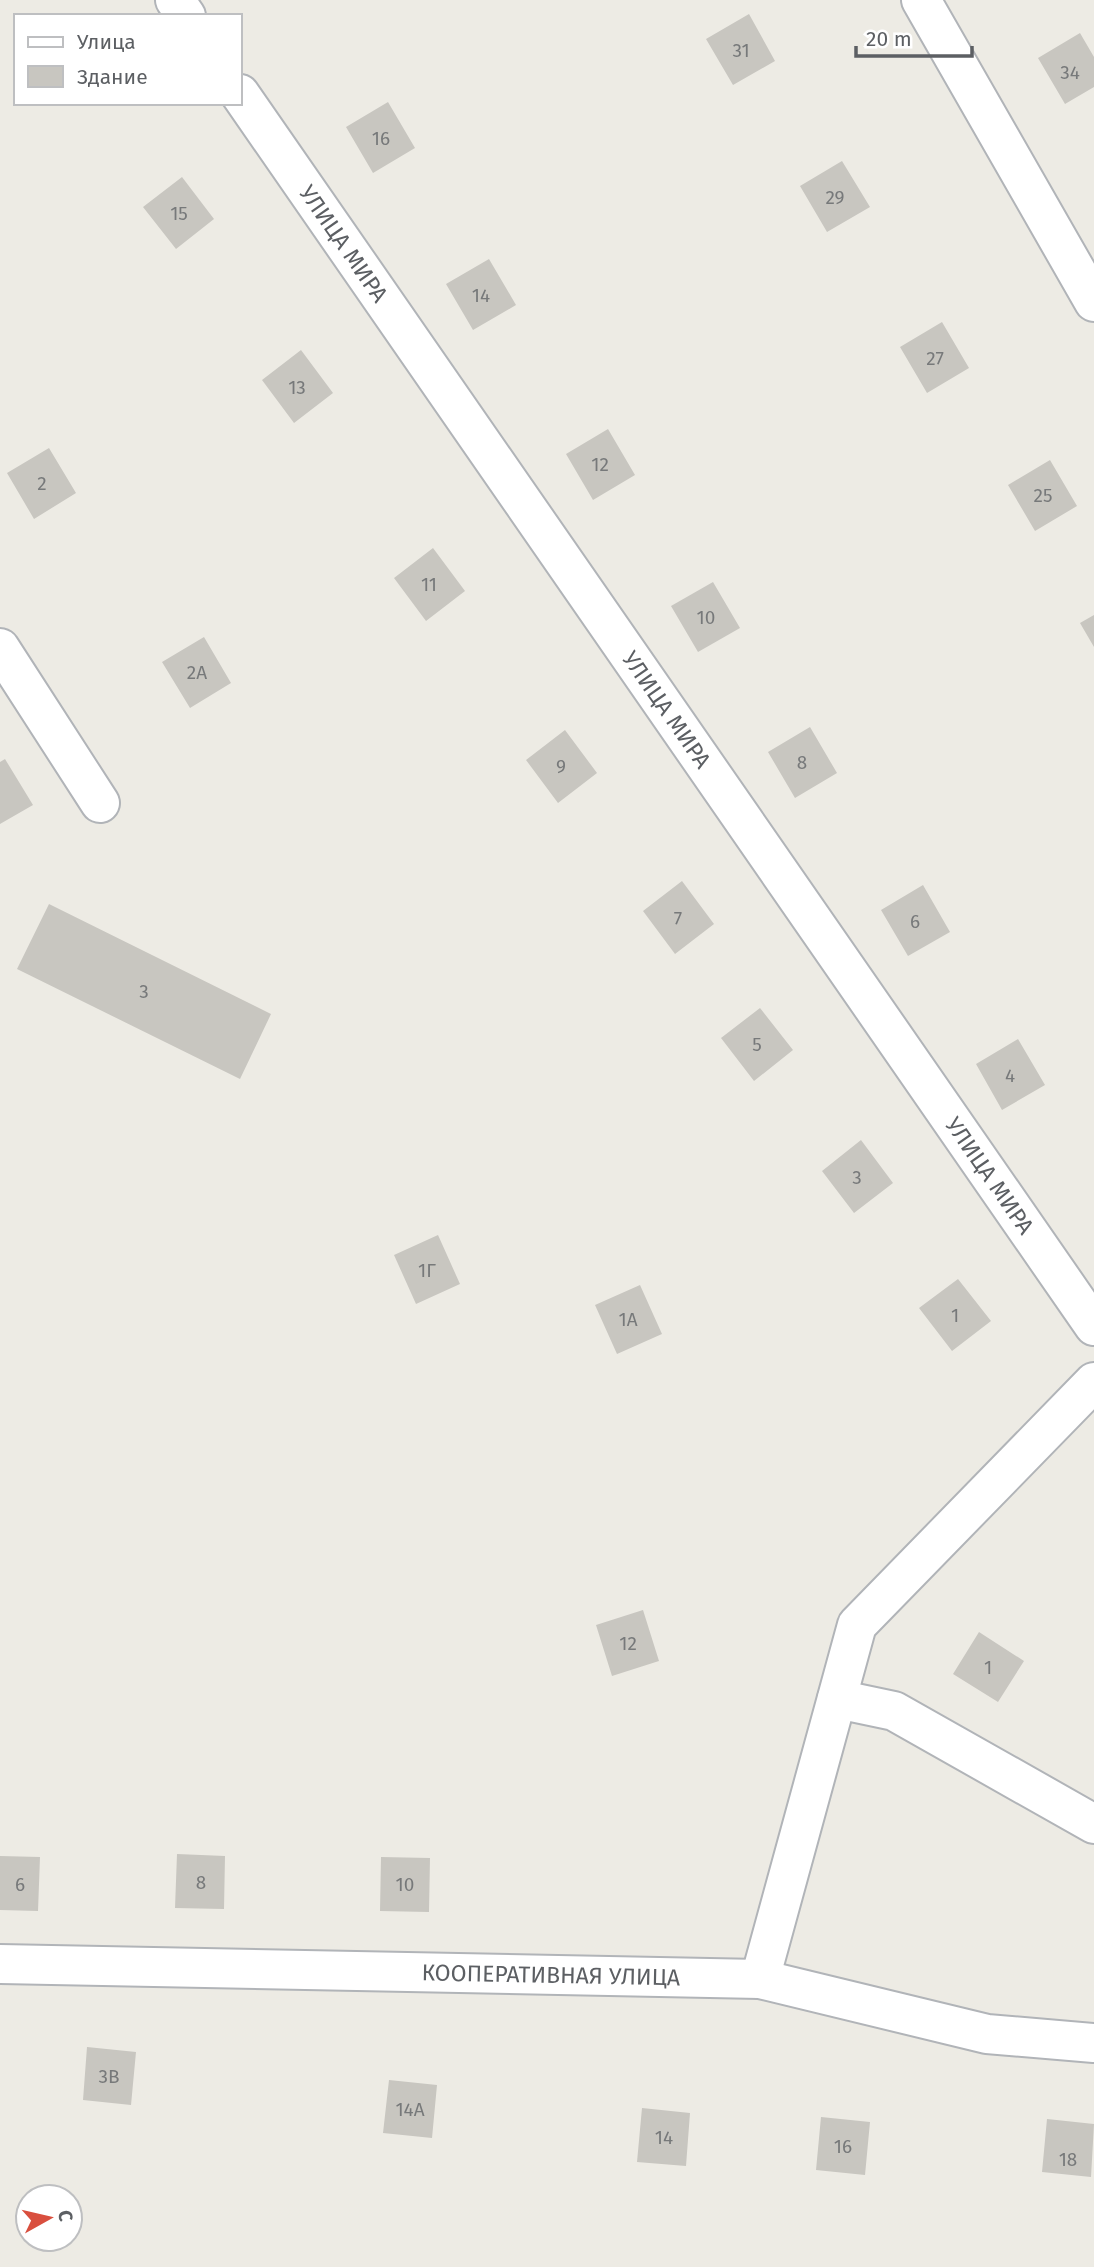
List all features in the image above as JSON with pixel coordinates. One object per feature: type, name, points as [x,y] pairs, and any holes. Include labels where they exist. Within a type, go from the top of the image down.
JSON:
[{"type":"street","points":[[921,0],[1094,302]]},
{"type":"street","name":"УЛИЦА МИРА","points":[[242,97],[1094,1326]]},
{"type":"street","points":[[0,649],[100,803]]},
{"type":"street","points":[[760,1979],[857,1625],[1094,1382]]},
{"type":"street","points":[[837,1699],[894,1711],[1094,1824]]},
{"type":"street","name":"КООПЕРАТИВНАЯ УЛИЦА","points":[[0,1964],[760,1979],[987,2034],[1094,2043]]},
{"type":"building","points":[[749,14],[775,61],[733,85],[706,39]]},
{"type":"building","points":[[1080,33],[1094,57],[1094,87],[1065,104],[1038,58]]},
{"type":"building","points":[[388,102],[415,148],[373,173],[346,127]]},
{"type":"building","points":[[842,161],[870,207],[827,232],[800,186]]},
{"type":"building","points":[[182,177],[214,219],[176,249],[143,207]]},
{"type":"building","points":[[489,259],[516,305],[473,330],[446,284]]},
{"type":"building","points":[[942,322],[969,368],[927,393],[900,347]]},
{"type":"building","points":[[301,350],[333,393],[294,423],[262,380]]},
{"type":"building","points":[[608,429],[635,475],[593,500],[566,454]]},
{"type":"building","points":[[49,448],[76,493],[34,519],[7,473]]},
{"type":"building","points":[[1050,460],[1077,506],[1035,531],[1008,485]]},
{"type":"building","points":[[433,548],[465,591],[426,621],[394,578]]},
{"type":"building","points":[[713,582],[740,628],[698,652],[671,606]]},
{"type":"building","points":[[1094,615],[1094,647],[1080,623]]},
{"type":"building","points":[[204,637],[231,683],[190,708],[162,662]]},
{"type":"building","points":[[810,727],[837,773],[795,798],[768,752]]},
{"type":"building","points":[[565,730],[597,773],[558,803],[526,760]]},
{"type":"building","points":[[5,759],[33,805],[0,824],[0,762]]},
{"type":"building","points":[[682,881],[714,924],[675,954],[643,911]]},
{"type":"building","points":[[923,885],[950,932],[908,956],[881,910]]},
{"type":"building","points":[[49,904],[271,1014],[240,1079],[17,969]]},
{"type":"building","points":[[760,1008],[793,1050],[754,1081],[721,1038]]},
{"type":"building","points":[[1018,1039],[1045,1085],[1002,1110],[976,1064]]},
{"type":"building","points":[[861,1140],[893,1183],[854,1213],[822,1171]]},
{"type":"building","points":[[438,1235],[460,1284],[416,1304],[394,1255]]},
{"type":"building","points":[[958,1279],[991,1321],[952,1351],[919,1308]]},
{"type":"building","points":[[640,1285],[662,1334],[617,1354],[595,1305]]},
{"type":"building","points":[[643,1610],[659,1661],[612,1676],[596,1625]]},
{"type":"building","points":[[979,1632],[1024,1661],[998,1702],[953,1674]]},
{"type":"building","points":[[177,1854],[225,1856],[224,1909],[175,1908]]},
{"type":"building","points":[[0,1856],[40,1857],[38,1911],[0,1910]]},
{"type":"building","points":[[381,1857],[430,1858],[429,1912],[380,1911]]},
{"type":"building","points":[[87,2047],[136,2052],[131,2105],[83,2100]]},
{"type":"building","points":[[389,2080],[437,2085],[432,2138],[383,2133]]},
{"type":"building","points":[[642,2108],[690,2113],[686,2166],[637,2162]]},
{"type":"building","points":[[821,2117],[870,2122],[865,2175],[816,2170]]},
{"type":"building","points":[[1047,2119],[1094,2124],[1091,2177],[1042,2172]]}]
